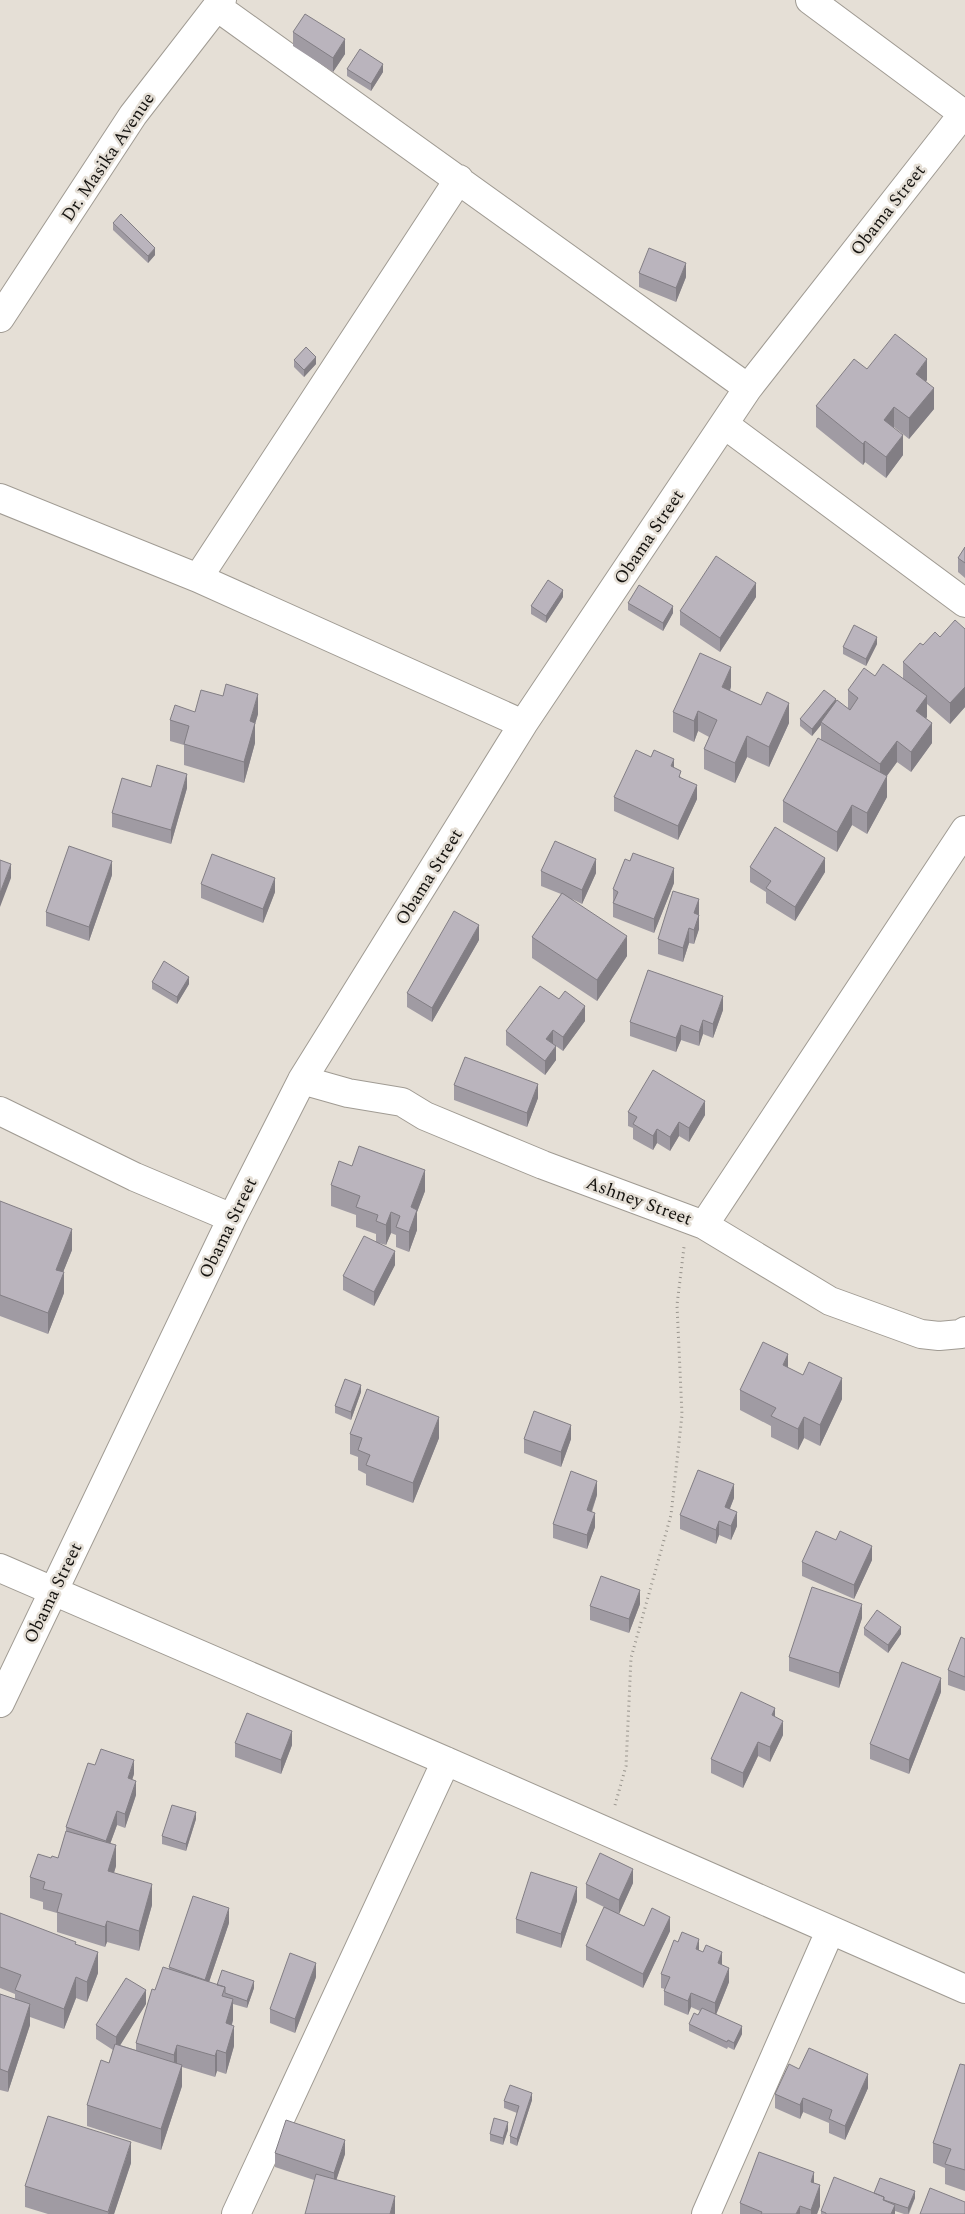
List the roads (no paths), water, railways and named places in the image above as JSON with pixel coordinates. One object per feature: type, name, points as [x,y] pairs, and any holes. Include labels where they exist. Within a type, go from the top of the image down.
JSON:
[{"type":"street","points":[[810,0],[964,115]]},
{"type":"street","points":[[219,4],[748,388]]},
{"type":"street","name":"Dr. Masika Avenue","points":[[0,318],[133,115],[219,4]]},
{"type":"street","name":"Obama Street","points":[[0,1703],[232,1218],[302,1080],[523,724],[748,388],[964,115]]},
{"type":"street","points":[[198,578],[459,179]]},
{"type":"street","points":[[724,425],[965,603]]},
{"type":"street","points":[[0,498],[198,578],[523,724]]},
{"type":"street","points":[[704,1225],[965,830]]},
{"type":"street","name":"Ashney Street","points":[[302,1080],[348,1093],[402,1102],[425,1116],[535,1162],[704,1225],[830,1301],[921,1334],[938,1336],[964,1334]]},
{"type":"street","points":[[0,1111],[135,1177],[232,1218]]},
{"type":"street","points":[[0,1568],[446,1760],[830,1932],[965,1989]]},
{"type":"street","points":[[236,2214],[446,1760]]},
{"type":"street","points":[[706,2214],[830,1932]]}]
